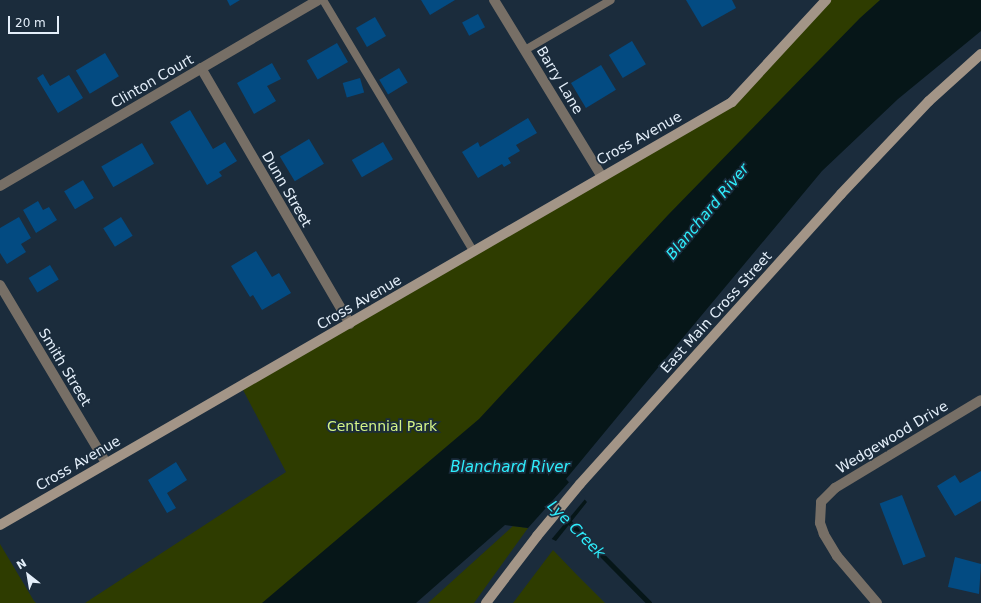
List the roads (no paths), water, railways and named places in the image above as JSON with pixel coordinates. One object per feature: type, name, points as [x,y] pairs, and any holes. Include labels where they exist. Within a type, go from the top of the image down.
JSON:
[{"type":"street","name":"Clinton Court","points":[[0,186],[318,0]]},
{"type":"street","name":"Barry Lane","points":[[494,0],[601,175]]},
{"type":"street","name":"Cross Avenue","points":[[0,525],[350,324],[601,175],[732,102],[824,1]]},
{"type":"street","name":"East Main Cross Street","points":[[486,603],[537,536],[580,484],[893,137],[981,54]]},
{"type":"street","name":"Dunn Street","points":[[200,68],[350,324]]},
{"type":"street","name":"Smith Street","points":[[0,285],[106,463]]},
{"type":"street","name":"Wedgewood Drive","points":[[877,603],[837,556],[824,534],[820,523],[821,502],[835,488],[981,400]]},
{"type":"lane","points":[[323,0],[473,251]]},
{"type":"lane","points":[[525,50],[611,0]]},
{"type":"water","name":"Blanchard River","points":[[880,0],[981,0],[981,31],[898,99],[822,171],[661,364],[566,479],[587,502],[556,541],[528,528],[505,525],[416,603],[262,603],[479,419],[668,215],[860,18]]},
{"type":"waterway","name":"Lye Creek","points":[[566,519],[649,603]]},
{"type":"park label","name":"Centennial Park","points":[[382,426]]}]
